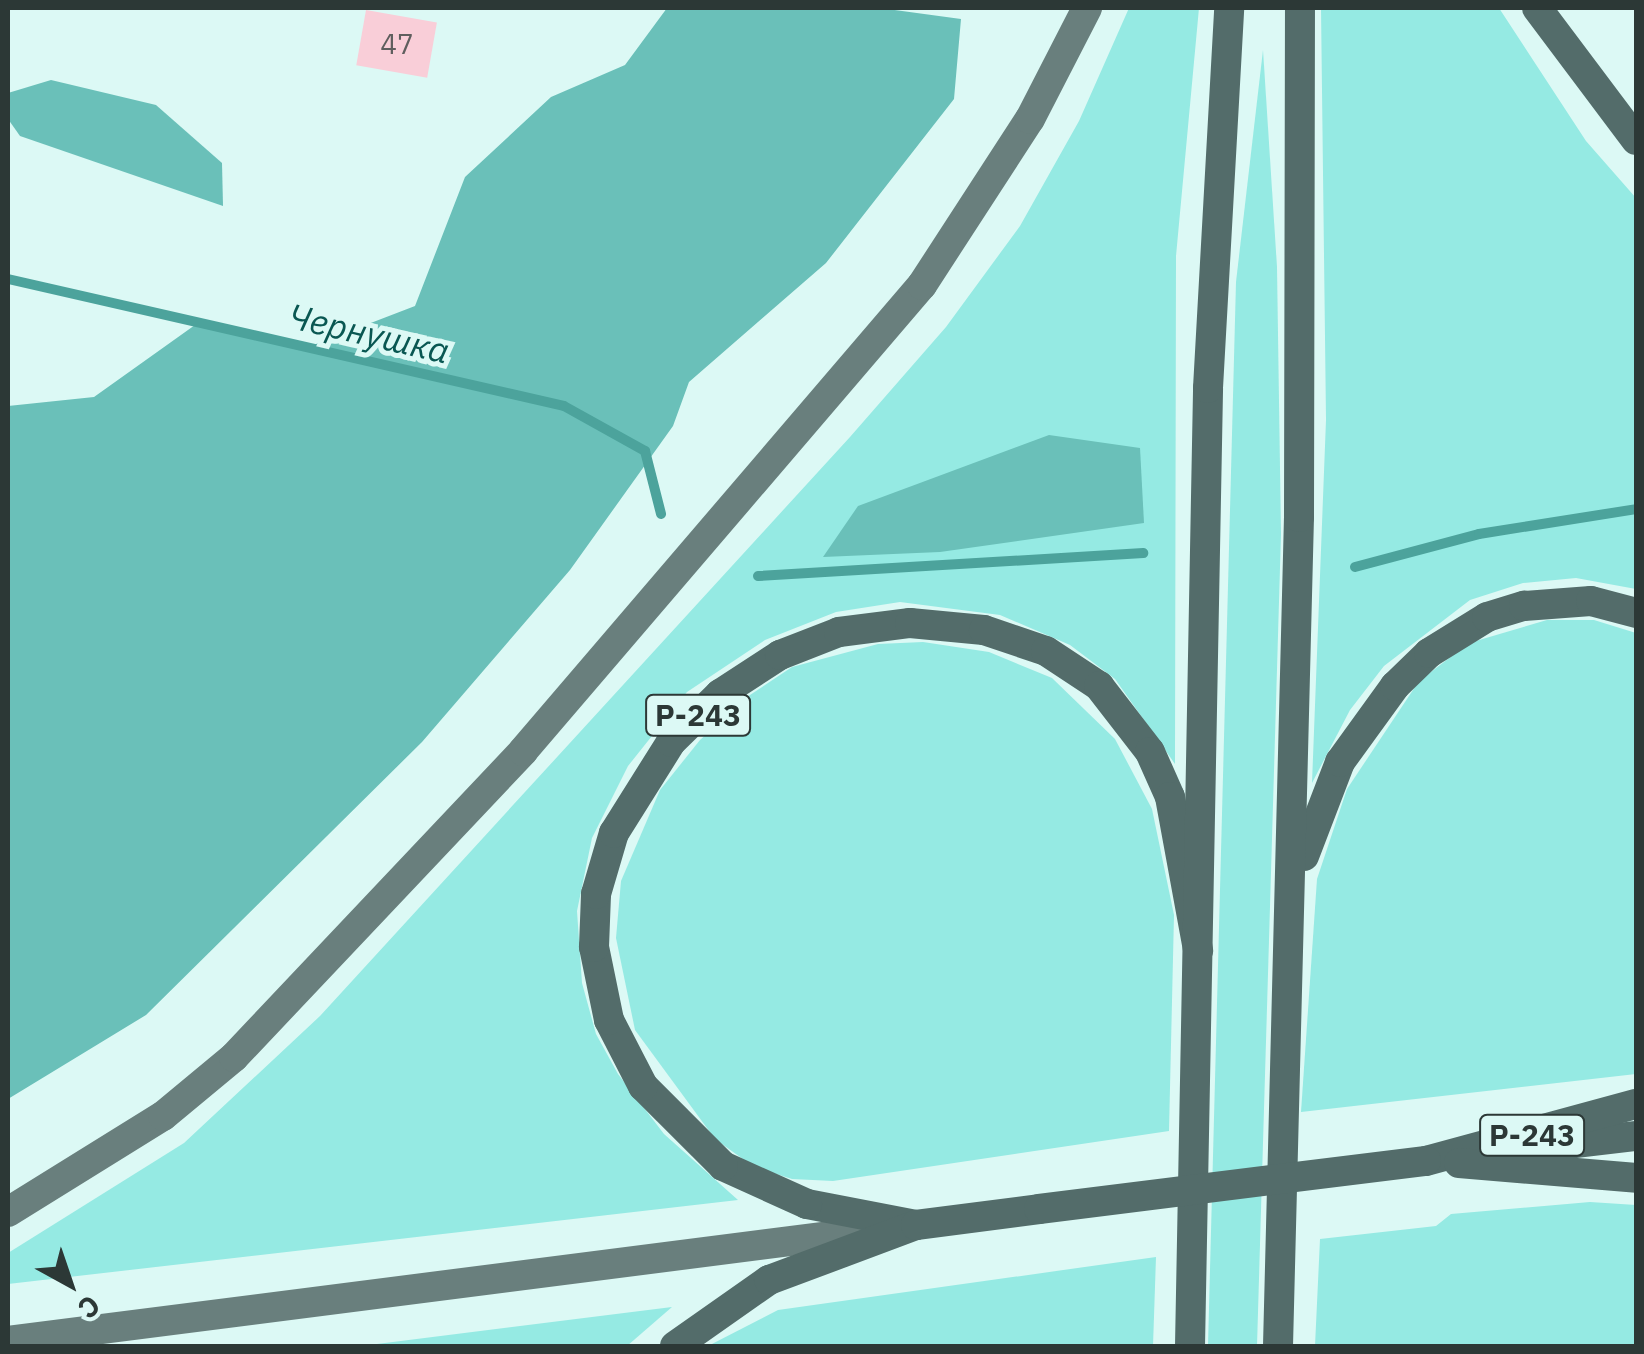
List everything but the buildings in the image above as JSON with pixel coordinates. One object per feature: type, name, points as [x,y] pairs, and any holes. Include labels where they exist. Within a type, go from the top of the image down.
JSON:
[{"type":"highway","name":"Р-243","points":[[1190,1346],[1208,388],[1229,8]]},
{"type":"highway","points":[[1278,1346],[1290,922],[1300,8]]},
{"type":"highway","points":[[1537,8],[1636,140]]},
{"type":"highway","points":[[1290,922],[1310,826],[1327,786],[1376,711],[1429,653],[1487,618],[1524,606],[1591,601],[1636,612]]},
{"type":"highway","name":"Р-243","points":[[916,1225],[808,1204],[723,1166],[688,1138],[643,1086],[609,1020],[594,948],[596,894],[614,833],[671,742],[720,694],[780,655],[839,632],[910,623],[984,630],[1046,650],[1098,686],[1150,752],[1170,797],[1198,950]]},
{"type":"highway","name":"Р-243","points":[[1426,1161],[1636,1104]]},
{"type":"highway","name":"Р-243","points":[[675,1346],[769,1280],[916,1225],[1636,1136]]},
{"type":"highway","name":"Р-243","points":[[1426,1161],[1636,1178]]},
{"type":"main road","points":[[8,1212],[163,1116],[234,1058],[523,751],[922,286],[1030,119],[1087,8]]},
{"type":"main road","name":"Р-243","points":[[8,1341],[916,1225]]},
{"type":"shaded area","points":[[667,8],[880,8],[961,19],[954,99],[826,263],[689,382],[673,426],[570,570],[422,742],[146,1015],[8,1099],[8,406],[94,397],[195,325],[303,349],[415,306],[465,177],[551,97],[625,65]]},
{"type":"shaded area","points":[[1129,8],[1199,8],[1176,256],[1175,764],[1115,679],[1070,645],[1000,615],[900,602],[836,612],[765,640],[687,692],[628,766],[592,838],[577,911],[582,983],[596,1034],[618,1074],[664,1134],[738,1200],[8,1284],[8,1253],[184,1143],[320,1016],[850,437],[946,327],[1020,226],[1079,121]]},
{"type":"shaded area","points":[[1321,8],[1499,8],[1586,141],[1636,198],[1636,589],[1576,578],[1523,583],[1470,600],[1384,666],[1350,710],[1312,783],[1326,420]]},
{"type":"shaded area","points":[[1263,50],[1277,267],[1281,534],[1257,1346],[1208,1346],[1236,282]]},
{"type":"shaded area","points":[[51,80],[156,105],[222,163],[223,206],[20,136],[8,119],[8,93]]},
{"type":"shaded area","points":[[1049,435],[1140,448],[1144,523],[940,552],[823,557],[858,506]]},
{"type":"shaded area","points":[[1547,620],[1594,620],[1636,633],[1636,1074],[1301,1112],[1317,879],[1347,789],[1419,681],[1469,643]]},
{"type":"shaded area","points":[[923,642],[989,652],[1052,678],[1115,739],[1152,809],[1174,915],[1169,1131],[833,1181],[792,1179],[754,1167],[715,1139],[635,1030],[616,938],[621,881],[660,790],[700,740],[750,695],[792,667],[878,644]]},
{"type":"shaded area","points":[[1590,1202],[1636,1205],[1636,1346],[1315,1346],[1320,1239],[1436,1226],[1451,1214]]},
{"type":"shaded area","points":[[1156,1257],[1153,1346],[708,1346],[778,1310]]},
{"type":"shaded area","points":[[672,1307],[627,1346],[361,1346]]},
{"type":"waterway","name":"Чернушка","points":[[8,279],[564,406],[645,451],[661,514]]},
{"type":"waterway","points":[[1355,567],[1479,534],[1636,509]]},
{"type":"waterway","points":[[758,576],[1143,553]]}]
